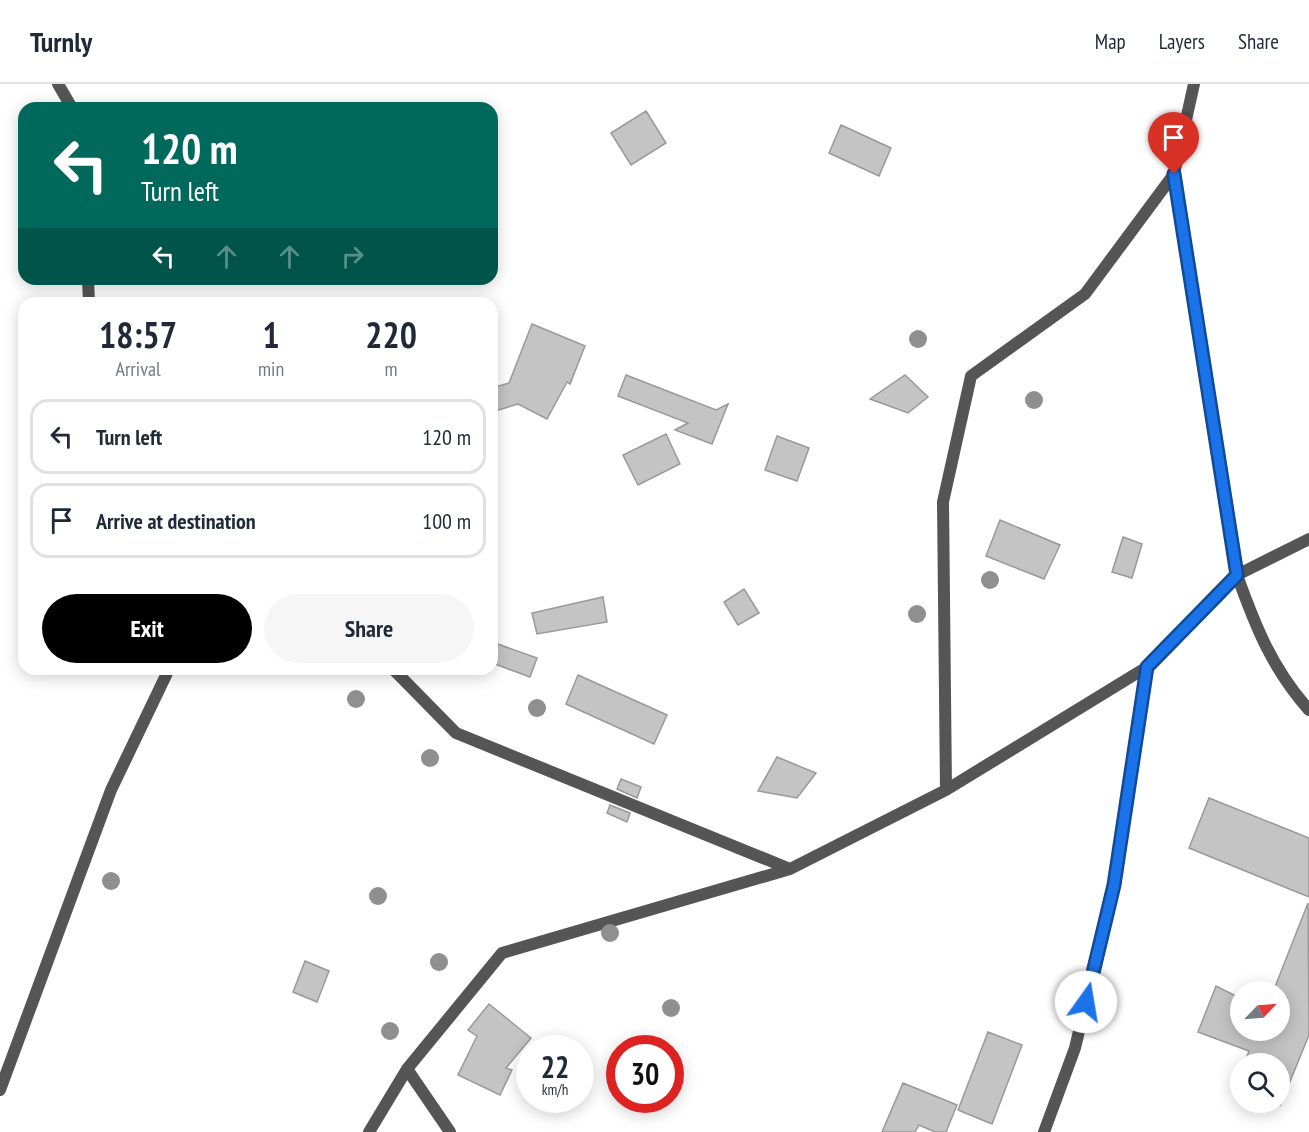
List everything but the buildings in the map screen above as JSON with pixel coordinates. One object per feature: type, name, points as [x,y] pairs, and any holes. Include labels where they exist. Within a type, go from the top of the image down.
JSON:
[{"type":"street","points":[[58,84],[68,102]]},
{"type":"street","points":[[1194,84],[1174,174],[1237,575],[1256,629],[1273,664],[1309,710]]},
{"type":"street","points":[[946,790],[943,502],[971,376],[1085,294],[1174,174]]},
{"type":"street","points":[[369,1132],[407,1069],[502,953],[790,869],[946,790],[1147,667],[1237,575],[1309,539]]},
{"type":"street","points":[[1044,1132],[1075,1048],[1114,885],[1147,667]]},
{"type":"street","points":[[0,1090],[111,789],[166,675]]},
{"type":"street","points":[[399,675],[456,733],[790,869]]},
{"type":"street","points":[[407,1069],[450,1132]]},
{"type":"route","points":[[1086,1002],[1114,885],[1147,667],[1237,575],[1174,174]]}]
